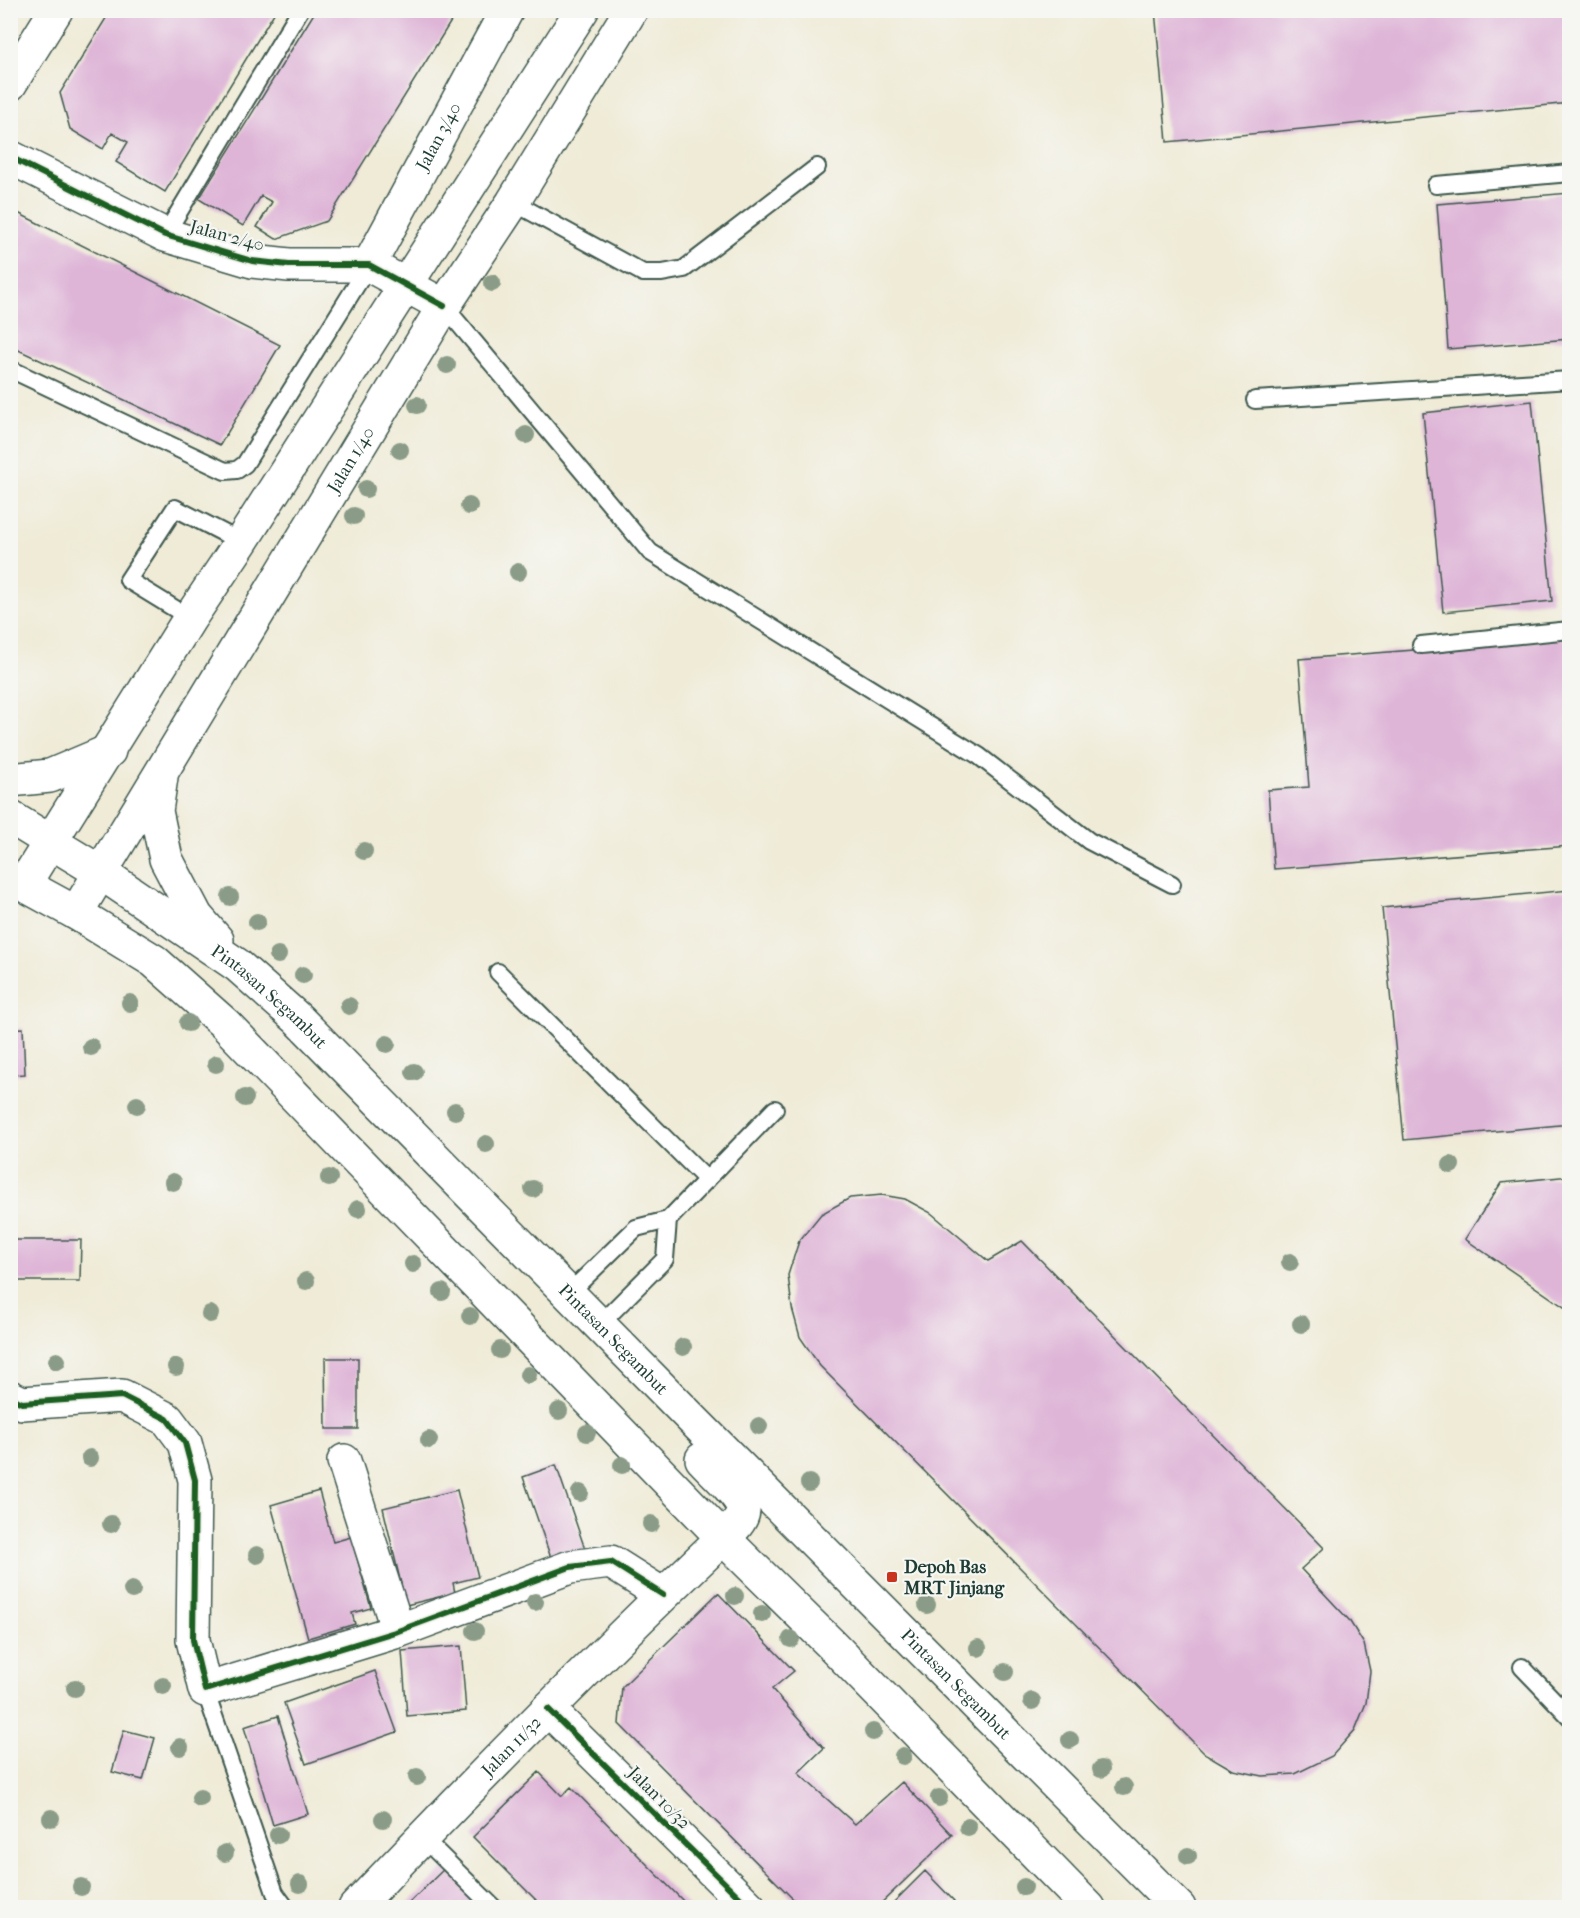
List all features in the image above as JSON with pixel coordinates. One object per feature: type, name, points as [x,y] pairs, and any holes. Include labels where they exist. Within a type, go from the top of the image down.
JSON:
[{"type":"main road","points":[[10,84],[56,10]]},
{"type":"main road","name":"Jalan 3/40","points":[[369,265],[507,10]]},
{"type":"main road","points":[[582,10],[190,618],[52,842],[17,881],[76,913],[154,961],[225,1024],[723,1538],[832,1645],[1089,1908]]},
{"type":"main road","name":"Jalan 1/40","points":[[76,913],[444,306],[513,202],[631,10]]},
{"type":"main road","name":"Jalan 2/40","points":[[10,157],[165,234],[252,261],[289,266],[369,265],[444,306]]},
{"type":"main road","points":[[10,780],[50,776],[109,751]]},
{"type":"main road","points":[[163,767],[156,811],[166,859],[196,916],[237,965]]},
{"type":"main road","name":"Pintasan Segambut","points":[[10,817],[100,872],[237,965],[298,1019],[1179,1908]]},
{"type":"main road","name":"Jalan 11/32","points":[[355,1908],[548,1709],[739,1521],[743,1511],[740,1501],[653,1403],[604,1330]]},
{"type":"main road","points":[[10,1397],[22,1403],[122,1396],[167,1419],[185,1443],[195,1480],[193,1640],[205,1690],[398,1632],[570,1567],[611,1562],[663,1594]]},
{"type":"main road","points":[[344,1461],[398,1632]]},
{"type":"main road","name":"Jalan 10/32","points":[[548,1709],[750,1908]]},
{"type":"lane","points":[[165,234],[300,10]]},
{"type":"lane","points":[[513,202],[643,273],[662,273],[684,269],[817,167]]},
{"type":"lane","points":[[1436,185],[1569,173]]},
{"type":"lane","points":[[10,369],[225,471],[237,470],[245,464],[369,265]]},
{"type":"lane","points":[[444,306],[650,552],[979,756],[1089,841],[1173,884]]},
{"type":"lane","points":[[1254,400],[1569,380]]},
{"type":"lane","points":[[190,618],[128,580],[175,508],[241,542]]},
{"type":"lane","points":[[1422,645],[1569,630]]},
{"type":"lane","points":[[498,972],[706,1180]]},
{"type":"lane","points":[[568,1294],[636,1228],[668,1220],[775,1109]]},
{"type":"lane","points":[[604,1330],[665,1259],[668,1220]]},
{"type":"lane","points":[[1522,1667],[1569,1717]]},
{"type":"lane","points":[[205,1690],[275,1893],[286,1908]]},
{"type":"lane","points":[[422,1837],[494,1908]]},
{"type":"building","points":[[111,10],[276,10],[165,192],[116,162],[128,142],[112,133],[103,149],[70,129],[60,93]]},
{"type":"building","points":[[316,10],[458,10],[327,221],[276,239],[257,227],[272,202],[261,196],[243,226],[199,199]]},
{"type":"building","points":[[1155,10],[1570,10],[1570,103],[1167,142]]},
{"type":"building","points":[[1570,193],[1570,339],[1448,349],[1437,204]]},
{"type":"building","points":[[10,209],[280,345],[220,445],[10,346]]},
{"type":"building","points":[[1532,401],[1552,601],[1443,612],[1423,413]]},
{"type":"building","points":[[1570,638],[1570,846],[1274,869],[1268,790],[1309,787],[1299,659]]},
{"type":"building","points":[[1570,890],[1570,1124],[1404,1140],[1382,908]]},
{"type":"building","points":[[23,1028],[25,1074],[10,1075],[10,1029]]},
{"type":"building","points":[[1570,1176],[1570,1311],[1465,1239],[1501,1183]]},
{"type":"building","points":[[882,1195],[905,1199],[931,1213],[988,1261],[1022,1241],[1324,1548],[1301,1569],[1349,1620],[1364,1644],[1370,1671],[1366,1703],[1355,1730],[1332,1756],[1295,1774],[1263,1776],[1233,1770],[1204,1753],[820,1366],[800,1337],[792,1308],[788,1275],[799,1241],[821,1214],[850,1198]]},
{"type":"building","points":[[10,1240],[81,1240],[80,1281],[10,1281]]},
{"type":"building","points":[[325,1358],[358,1358],[358,1429],[326,1429]]},
{"type":"building","points":[[556,1465],[585,1549],[552,1561],[523,1477]]},
{"type":"building","points":[[457,1490],[478,1577],[453,1583],[455,1593],[406,1605],[383,1508]]},
{"type":"building","points":[[319,1491],[333,1542],[351,1537],[371,1608],[352,1613],[355,1624],[308,1638],[271,1505]]},
{"type":"building","points":[[718,1593],[794,1671],[772,1689],[824,1748],[798,1773],[855,1824],[902,1782],[952,1835],[876,1908],[802,1908],[619,1724],[622,1687]]},
{"type":"building","points":[[461,1646],[466,1711],[407,1716],[402,1651]]},
{"type":"building","points":[[375,1671],[397,1732],[306,1764],[284,1703]]},
{"type":"building","points":[[278,1716],[308,1814],[273,1825],[244,1727]]},
{"type":"building","points":[[124,1730],[155,1738],[143,1780],[112,1772]]},
{"type":"building","points":[[539,1772],[562,1796],[571,1787],[690,1908],[544,1908],[473,1837]]},
{"type":"building","points":[[448,1865],[491,1908],[404,1908]]},
{"type":"building","points":[[925,1871],[954,1901],[947,1908],[888,1908]]},
{"type":"cycle path","points":[[10,157],[165,235],[252,261],[289,265],[369,265],[444,306]]},
{"type":"cycle path","points":[[10,1397],[22,1403],[122,1396],[167,1419],[185,1443],[195,1480],[193,1640],[205,1690],[398,1631],[570,1567],[611,1562],[663,1595]]},
{"type":"cycle path","points":[[548,1709],[750,1908]]},
{"type":"place","name":"Depoh Bas MRT Jinjang","points":[[892,1577]]}]
